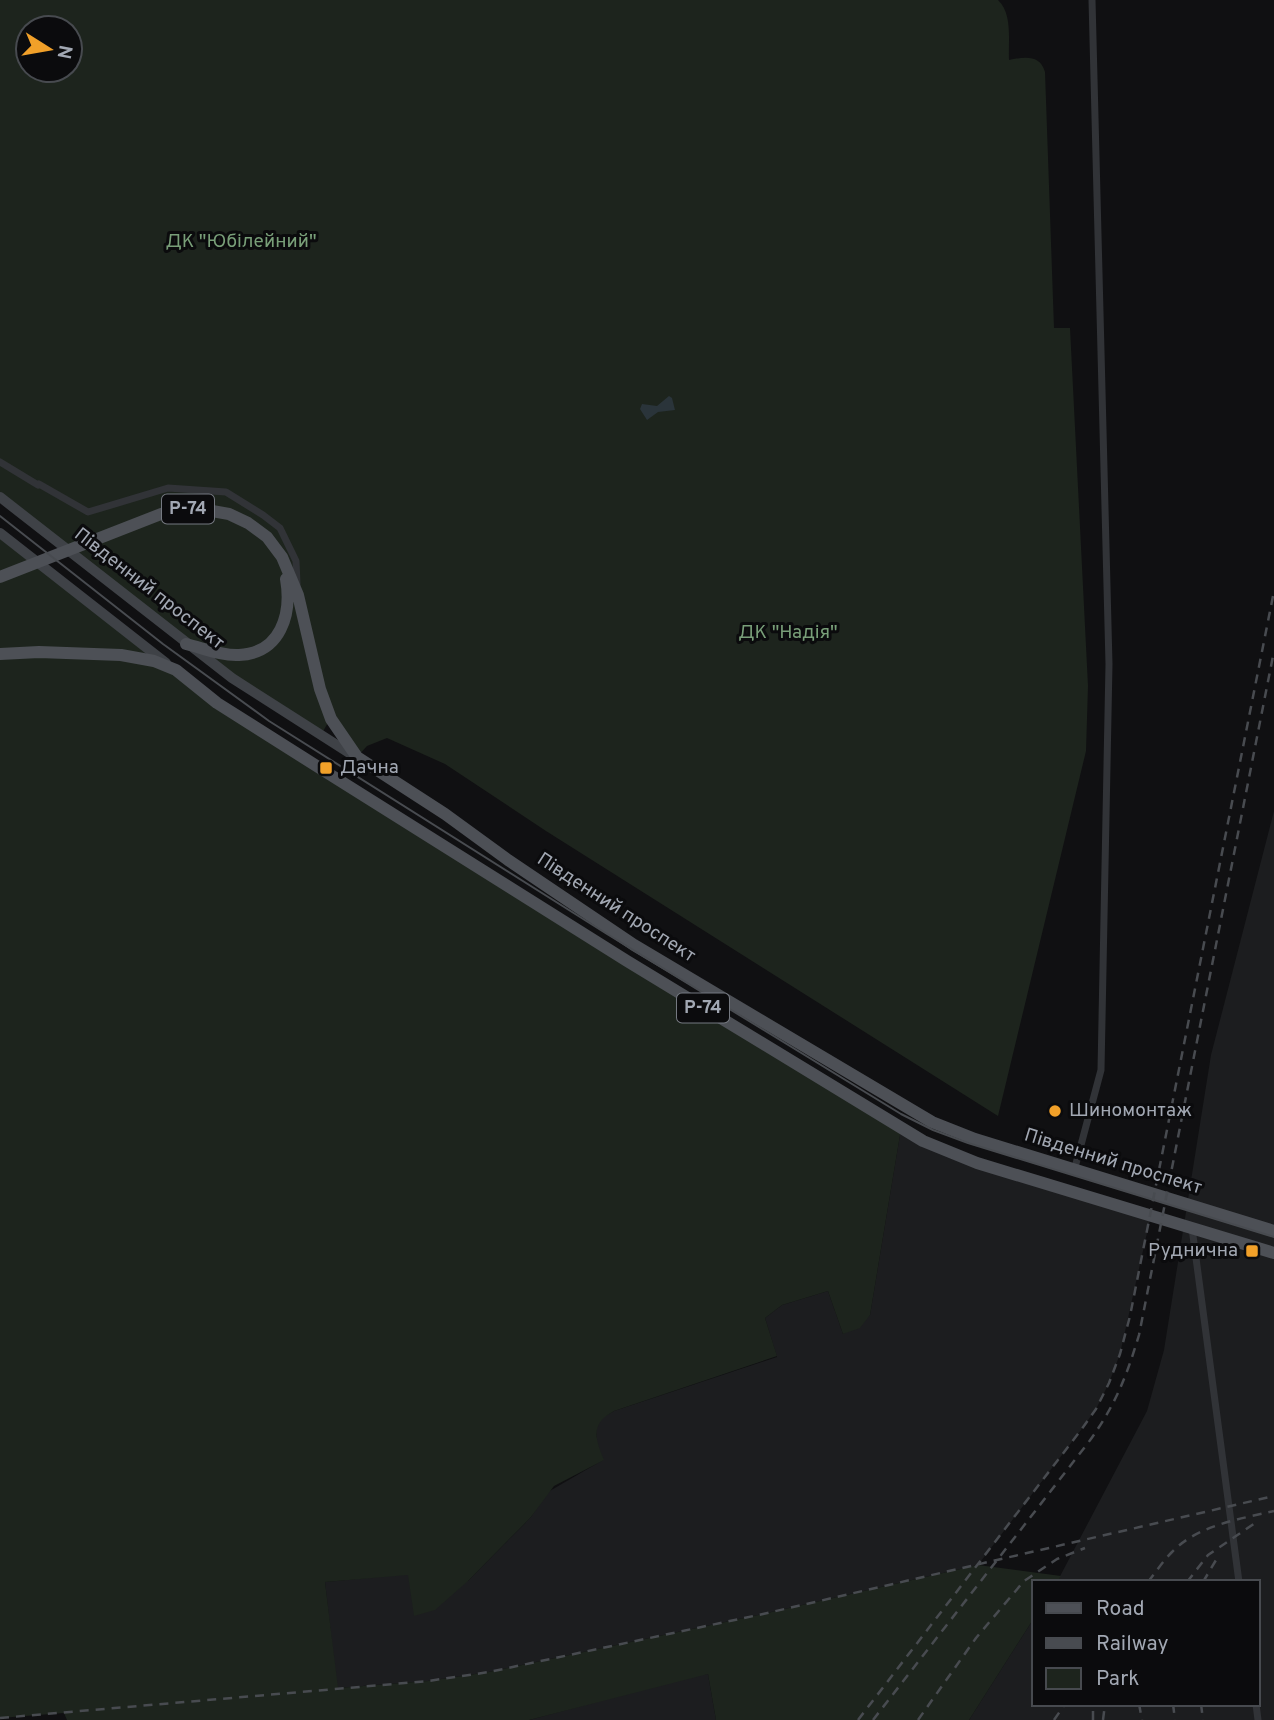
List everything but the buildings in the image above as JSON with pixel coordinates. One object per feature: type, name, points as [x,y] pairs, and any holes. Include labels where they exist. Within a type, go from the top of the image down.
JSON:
[{"type":"main road","name":"Південний проспект","points":[[0,497],[232,678],[445,814],[634,945],[899,1104],[957,1133],[1274,1231]]},
{"type":"main road","name":"Р-74","points":[[0,577],[161,514],[201,509],[237,517],[267,537],[277,548],[298,595],[320,689],[331,719],[357,757]]},
{"type":"main road","name":"Південний проспект","points":[[0,533],[217,703],[627,961],[923,1141],[976,1163],[1274,1253]]},
{"type":"main road","points":[[186,644],[219,653],[239,655],[254,652],[276,637],[289,608],[285,575],[277,548]]},
{"type":"main road","name":"Р-74","points":[[0,654],[121,654],[176,670]]},
{"type":"street","points":[[1074,1171],[1101,1070],[1109,691],[1092,0]]},
{"type":"street","points":[[0,462],[88,513],[168,488],[226,492],[280,528],[296,561],[298,595]]},
{"type":"street","points":[[1192,1228],[1240,1580]]},
{"type":"shaded area","points":[[669,396],[675,410],[658,412],[647,420],[640,409],[642,404],[657,406]]},
{"type":"shaded area","points":[[1274,811],[1274,1720],[969,1720],[1032,1621],[1032,1706],[1260,1706],[1260,1580],[1058,1580],[1147,1411],[1164,1350],[1211,1055]]},
{"type":"shaded area","points":[[901,1129],[923,1141],[1151,1215],[1120,1354],[1109,1383],[1096,1409],[1081,1430],[978,1565],[489,1672],[428,1681],[337,1688],[325,1582],[408,1574],[468,1581],[531,1517],[548,1492],[603,1460],[597,1443],[596,1429],[601,1418],[614,1411],[777,1357],[765,1318],[782,1305],[828,1291],[843,1334],[870,1315]]},
{"type":"shaded area","points":[[708,1674],[716,1720],[529,1720],[697,1675]]},
{"type":"green space","points":[[0,0],[998,0],[1008,20],[1009,60],[1031,58],[1043,66],[1045,72],[1054,328],[1070,328],[1088,686],[1086,751],[998,1116],[546,831],[445,764],[387,738],[367,746],[357,757],[330,719],[321,735],[232,678],[0,497]]},
{"type":"green space","points":[[0,534],[217,703],[901,1129],[870,1315],[860,1328],[843,1334],[828,1291],[782,1305],[765,1318],[777,1356],[606,1416],[597,1432],[598,1445],[604,1460],[554,1486],[531,1517],[468,1581],[435,1610],[414,1616],[408,1575],[325,1582],[338,1688],[428,1681],[489,1672],[978,1565],[1061,1576],[1058,1580],[1032,1580],[1032,1621],[969,1720],[716,1720],[708,1674],[529,1720],[67,1720],[64,1713],[0,1718]]},
{"type":"tram line","points":[[0,516],[163,644],[269,721],[607,934],[901,1114],[968,1143],[1274,1237]]},
{"type":"railway","points":[[858,1720],[1081,1430],[1096,1409],[1120,1354],[1130,1316],[1274,591]]},
{"type":"railway","points":[[873,1720],[1088,1443],[1113,1404],[1129,1365],[1139,1335],[1274,651]]},
{"type":"railway","points":[[0,1718],[428,1681],[489,1672],[763,1614],[1274,1496]]},
{"type":"railway","points":[[1150,1580],[1172,1552],[1194,1535],[1220,1524],[1274,1511]]},
{"type":"railway","points":[[1189,1580],[1208,1555],[1258,1521]]},
{"type":"railway","points":[[918,1720],[976,1638],[1024,1581],[1057,1559],[1085,1548]]},
{"type":"railway","points":[[1204,1580],[1219,1555]]},
{"type":"railway","points":[[1054,1720],[1064,1706]]},
{"type":"railway","points":[[1093,1706],[1093,1720]]},
{"type":"railway","points":[[1103,1720],[1105,1706]]},
{"type":"railway","points":[[1139,1706],[1142,1720]]},
{"type":"railway","points":[[1173,1706],[1175,1720]]},
{"type":"railway","points":[[1201,1706],[1203,1720]]},
{"type":"place","name":"Дачна","points":[[326,768]]},
{"type":"place","name":"Шиномонтаж","points":[[1055,1111]]},
{"type":"place","name":"Руднична","points":[[1252,1251]]},
{"type":"park label","name":"ДК \"Юбілейний\"","points":[[241,242]]},
{"type":"park label","name":"ДК \"Надія\"","points":[[788,633]]}]
